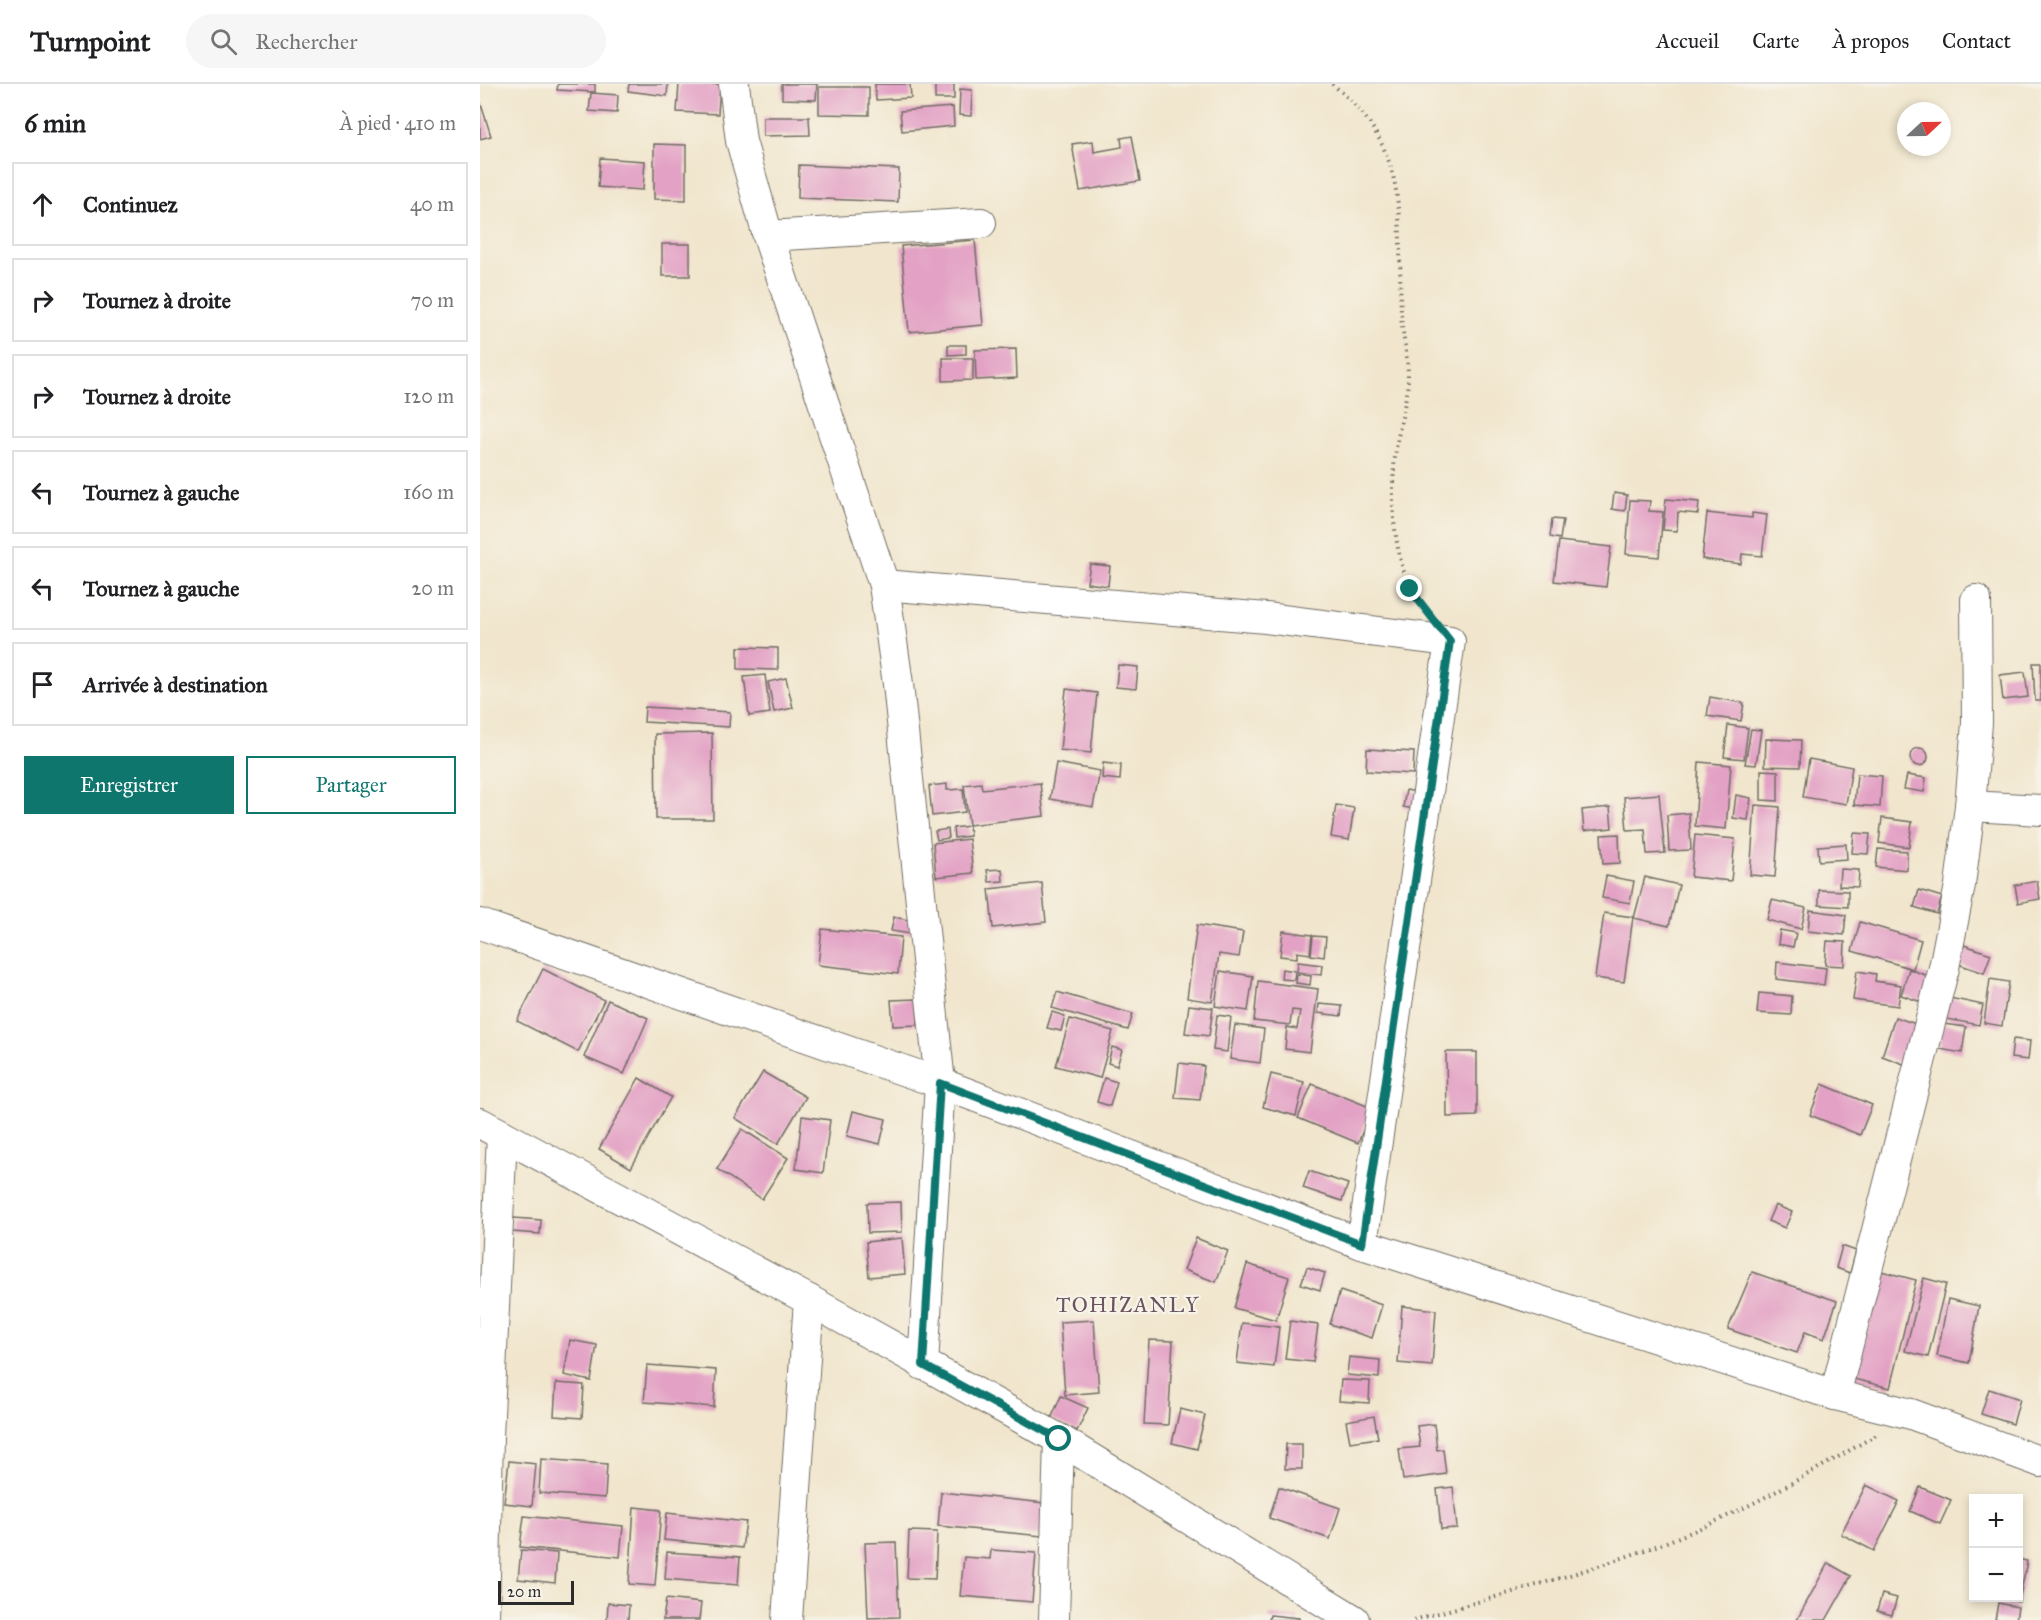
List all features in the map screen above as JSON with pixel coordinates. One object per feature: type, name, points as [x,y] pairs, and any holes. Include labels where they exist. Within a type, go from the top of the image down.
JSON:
[{"type":"street","points":[[734,84],[741,141],[768,236],[884,585],[898,684],[940,1083],[923,1365]]},
{"type":"street","points":[[768,236],[981,223]]},
{"type":"street","points":[[884,585],[1266,618],[1450,641],[1362,1244]]},
{"type":"street","points":[[1835,1395],[1944,968],[1960,885],[1977,723],[1976,600]]},
{"type":"street","points":[[1970,806],[2041,810]]},
{"type":"street","points":[[480,924],[940,1083],[1362,1244],[1835,1395],[1911,1414],[2041,1462]]},
{"type":"street","points":[[484,1620],[491,1129],[809,1300],[1059,1439],[1354,1620]]},
{"type":"street","points":[[787,1620],[809,1300]]},
{"type":"street","points":[[1054,1620],[1059,1439]]},
{"type":"path","points":[[1332,84],[1353,101],[1373,126],[1397,191],[1401,231],[1401,327],[1408,389],[1396,450],[1393,491],[1396,538],[1410,589],[1450,641]]},
{"type":"path","points":[[1414,1620],[1602,1564],[1674,1539],[1740,1510],[1911,1414]]},
{"type":"building","points":[[558,84],[595,84],[595,92],[557,90]]},
{"type":"building","points":[[629,84],[668,84],[667,96],[628,91]]},
{"type":"building","points":[[679,84],[720,84],[718,114],[677,112]]},
{"type":"building","points":[[782,84],[817,84],[816,100],[782,99]]},
{"type":"building","points":[[875,84],[910,84],[911,98],[876,100]]},
{"type":"building","points":[[935,84],[954,84],[954,99],[935,99]]},
{"type":"building","points":[[819,87],[869,87],[869,115],[819,114]]},
{"type":"building","points":[[960,89],[972,90],[971,116],[959,115]]},
{"type":"building","points":[[591,93],[618,95],[617,113],[589,111]]},
{"type":"building","points":[[480,101],[491,136],[480,139]]},
{"type":"building","points":[[953,107],[954,126],[902,131],[900,111]]},
{"type":"building","points":[[763,117],[809,117],[810,135],[763,136]]},
{"type":"building","points":[[1132,136],[1140,181],[1080,191],[1072,144],[1093,141],[1094,152],[1122,147],[1121,138]]},
{"type":"building","points":[[654,144],[686,145],[686,200],[654,199]]},
{"type":"building","points":[[600,158],[645,161],[643,190],[598,187]]},
{"type":"building","points":[[799,165],[899,169],[898,202],[798,198]]},
{"type":"building","points":[[975,240],[983,325],[909,332],[901,246]]},
{"type":"building","points":[[662,244],[690,244],[690,276],[662,276]]},
{"type":"building","points":[[948,345],[966,345],[966,354],[948,355]]},
{"type":"building","points":[[1016,349],[1017,378],[976,380],[975,350]]},
{"type":"building","points":[[943,358],[973,358],[973,380],[943,381]]},
{"type":"building","points":[[1614,493],[1627,495],[1625,511],[1612,509]]},
{"type":"building","points":[[1666,499],[1699,502],[1698,514],[1678,512],[1677,531],[1663,530]]},
{"type":"building","points":[[1630,500],[1650,501],[1649,511],[1663,512],[1659,557],[1626,554]]},
{"type":"building","points":[[1707,513],[1752,518],[1752,513],[1767,515],[1762,556],[1742,554],[1741,564],[1702,559]]},
{"type":"building","points":[[1552,519],[1563,520],[1560,539],[1550,537]]},
{"type":"building","points":[[1559,541],[1611,547],[1606,587],[1554,581]]},
{"type":"building","points":[[1090,564],[1110,566],[1108,586],[1087,583]]},
{"type":"building","points":[[738,647],[778,648],[778,670],[738,669]]},
{"type":"building","points":[[2033,663],[2041,663],[2041,701],[2035,701]]},
{"type":"building","points":[[1118,665],[1138,667],[1136,689],[1116,687]]},
{"type":"building","points":[[2025,672],[2028,697],[2003,700],[2000,675]]},
{"type":"building","points":[[765,675],[770,713],[749,716],[744,677]]},
{"type":"building","points":[[786,678],[793,708],[774,712],[768,682]]},
{"type":"building","points":[[1066,689],[1097,693],[1091,753],[1060,750]]},
{"type":"building","points":[[1710,697],[1744,703],[1741,721],[1707,716]]},
{"type":"building","points":[[645,707],[730,712],[729,727],[644,722]]},
{"type":"building","points":[[1728,725],[1748,728],[1744,759],[1724,757]]},
{"type":"building","points":[[1751,729],[1761,730],[1756,765],[1745,764]]},
{"type":"building","points":[[712,733],[713,819],[656,819],[655,734]]},
{"type":"building","points":[[1766,739],[1801,740],[1800,767],[1765,766]]},
{"type":"building","points":[[1915,748],[1923,748],[1928,753],[1926,764],[1915,766],[1910,761],[1910,753]]},
{"type":"building","points":[[1367,749],[1414,752],[1413,774],[1366,771]]},
{"type":"building","points":[[1809,759],[1852,767],[1846,804],[1803,797]]},
{"type":"building","points":[[1699,762],[1731,765],[1726,829],[1695,826]]},
{"type":"building","points":[[1056,763],[1100,771],[1093,807],[1050,799]]},
{"type":"building","points":[[1103,763],[1121,765],[1120,780],[1102,778]]},
{"type":"building","points":[[1761,770],[1778,771],[1778,801],[1761,800]]},
{"type":"building","points":[[1857,774],[1882,776],[1880,807],[1854,805]]},
{"type":"building","points":[[1907,775],[1926,778],[1924,792],[1904,789]]},
{"type":"building","points":[[981,783],[982,789],[1040,783],[1044,816],[969,825],[964,785]]},
{"type":"building","points":[[947,784],[947,790],[963,789],[965,812],[932,816],[929,786]]},
{"type":"building","points":[[1406,790],[1422,793],[1419,810],[1403,807]]},
{"type":"building","points":[[1659,794],[1665,853],[1647,854],[1645,829],[1627,830],[1624,797]]},
{"type":"building","points":[[1736,795],[1751,798],[1748,820],[1733,818]]},
{"type":"building","points":[[1336,805],[1354,808],[1349,840],[1331,837]]},
{"type":"building","points":[[1755,805],[1780,807],[1775,877],[1750,875]]},
{"type":"building","points":[[1610,807],[1612,828],[1584,831],[1582,810]]},
{"type":"building","points":[[1689,813],[1691,850],[1669,851],[1667,815]]},
{"type":"building","points":[[1882,818],[1912,822],[1909,847],[1879,843]]},
{"type":"building","points":[[969,826],[970,836],[954,838],[953,828]]},
{"type":"building","points":[[948,829],[949,838],[937,840],[935,831]]},
{"type":"building","points":[[1854,833],[1870,834],[1868,854],[1852,853]]},
{"type":"building","points":[[1619,834],[1620,863],[1603,864],[1601,835]]},
{"type":"building","points":[[1695,835],[1735,839],[1731,881],[1691,877]]},
{"type":"building","points":[[969,839],[973,873],[936,877],[933,843]]},
{"type":"building","points":[[1846,844],[1847,859],[1819,861],[1818,846]]},
{"type":"building","points":[[1878,849],[1907,851],[1907,870],[1876,867]]},
{"type":"building","points":[[1002,869],[1003,881],[989,882],[987,870]]},
{"type":"building","points":[[1840,869],[1859,870],[1858,887],[1839,886]]},
{"type":"building","points":[[1606,876],[1634,881],[1630,903],[1602,898]]},
{"type":"building","points":[[1645,877],[1679,885],[1669,926],[1634,918]]},
{"type":"building","points":[[2037,881],[2040,899],[2018,903],[2015,885]]},
{"type":"building","points":[[1042,883],[1046,922],[993,928],[989,889]]},
{"type":"building","points":[[1819,890],[1848,891],[1848,907],[1819,905]]},
{"type":"building","points":[[1919,890],[1942,897],[1937,914],[1914,907]]},
{"type":"building","points":[[1772,900],[1806,908],[1801,929],[1767,920]]},
{"type":"building","points":[[1810,910],[1846,915],[1844,935],[1808,931]]},
{"type":"building","points":[[1604,913],[1633,917],[1624,982],[1595,978]]},
{"type":"building","points":[[894,917],[913,921],[910,934],[891,931]]},
{"type":"building","points":[[1860,922],[1921,940],[1913,969],[1852,951]]},
{"type":"building","points":[[1197,925],[1243,932],[1239,957],[1219,954],[1212,1002],[1187,998]]},
{"type":"building","points":[[822,929],[901,937],[898,974],[818,965]]},
{"type":"building","points":[[1780,930],[1796,933],[1793,947],[1778,944]]},
{"type":"building","points":[[1283,931],[1312,935],[1310,954],[1297,952],[1297,958],[1280,956]]},
{"type":"building","points":[[1313,936],[1326,937],[1324,957],[1311,955]]},
{"type":"building","points":[[1827,941],[1845,942],[1844,966],[1825,965]]},
{"type":"building","points":[[1964,945],[1991,954],[1984,973],[1958,964]]},
{"type":"building","points":[[1298,962],[1322,965],[1321,975],[1297,972]]},
{"type":"building","points":[[1777,962],[1826,968],[1824,985],[1776,979]]},
{"type":"building","points":[[543,969],[604,1000],[578,1052],[517,1021]]},
{"type":"building","points":[[1282,969],[1295,971],[1294,980],[1281,979]]},
{"type":"building","points":[[1909,969],[1936,979],[1927,1004],[1901,995]]},
{"type":"building","points":[[1220,971],[1253,976],[1248,1011],[1215,1006]]},
{"type":"building","points":[[1857,971],[1876,974],[1875,981],[1901,985],[1898,1006],[1853,1000]]},
{"type":"building","points":[[1297,974],[1311,976],[1310,985],[1296,983]]},
{"type":"building","points":[[1990,979],[2009,982],[2002,1026],[1984,1023]]},
{"type":"building","points":[[1258,981],[1318,989],[1310,1052],[1285,1049],[1287,1027],[1297,1029],[1300,1011],[1292,1010],[1290,1025],[1254,1021]]},
{"type":"building","points":[[1057,992],[1133,1014],[1128,1030],[1052,1008]]},
{"type":"building","points":[[1759,993],[1792,996],[1791,1015],[1757,1013]]},
{"type":"building","points":[[1945,997],[1983,1005],[1979,1025],[1941,1018]]},
{"type":"building","points":[[917,999],[918,1025],[893,1026],[891,1000]]},
{"type":"building","points":[[608,1000],[648,1018],[624,1074],[584,1057]]},
{"type":"building","points":[[1319,1004],[1342,1006],[1341,1016],[1318,1013]]},
{"type":"building","points":[[1189,1005],[1213,1008],[1209,1036],[1185,1033]]},
{"type":"building","points":[[1052,1012],[1065,1016],[1061,1031],[1047,1028]]},
{"type":"building","points":[[1217,1015],[1231,1017],[1227,1052],[1213,1050]]},
{"type":"building","points":[[1895,1017],[1919,1025],[1906,1065],[1882,1056]]},
{"type":"building","points":[[1070,1019],[1113,1031],[1100,1078],[1056,1066]]},
{"type":"building","points":[[1943,1024],[1966,1027],[1962,1053],[1939,1049]]},
{"type":"building","points":[[1235,1025],[1264,1029],[1260,1063],[1230,1059]]},
{"type":"building","points":[[2013,1039],[2030,1041],[2028,1060],[2011,1058]]},
{"type":"building","points":[[1112,1047],[1122,1050],[1117,1066],[1108,1063]]},
{"type":"building","points":[[1446,1052],[1477,1052],[1477,1116],[1447,1117]]},
{"type":"building","points":[[1179,1063],[1204,1066],[1200,1100],[1175,1098]]},
{"type":"building","points":[[763,1072],[806,1097],[778,1144],[735,1118]]},
{"type":"building","points":[[1271,1074],[1304,1082],[1296,1116],[1263,1107]]},
{"type":"building","points":[[639,1078],[671,1097],[631,1168],[599,1149]]},
{"type":"building","points":[[1104,1078],[1117,1082],[1110,1106],[1097,1102]]},
{"type":"building","points":[[1312,1084],[1372,1108],[1358,1143],[1298,1118]]},
{"type":"building","points":[[1822,1084],[1872,1105],[1860,1135],[1810,1115]]},
{"type":"building","points":[[853,1111],[886,1119],[880,1144],[847,1136]]},
{"type":"building","points":[[802,1116],[830,1120],[823,1173],[796,1169]]},
{"type":"building","points":[[742,1129],[788,1158],[762,1199],[717,1169]]},
{"type":"building","points":[[1309,1171],[1348,1184],[1342,1201],[1303,1188]]},
{"type":"building","points":[[901,1202],[902,1232],[868,1233],[867,1203]]},
{"type":"building","points":[[1775,1205],[1792,1212],[1785,1228],[1768,1221]]},
{"type":"building","points":[[513,1218],[541,1220],[540,1234],[512,1232]]},
{"type":"building","points":[[902,1238],[905,1274],[869,1277],[866,1242]]},
{"type":"building","points":[[1196,1238],[1228,1251],[1216,1282],[1184,1270]]},
{"type":"building","points":[[1842,1246],[1856,1251],[1850,1273],[1836,1268]]},
{"type":"building","points":[[1247,1264],[1289,1277],[1276,1320],[1234,1308]]},
{"type":"building","points":[[1307,1267],[1325,1273],[1320,1290],[1301,1284]]},
{"type":"building","points":[[1881,1271],[1916,1280],[1890,1388],[1854,1379]]},
{"type":"building","points":[[1752,1272],[1837,1301],[1824,1339],[1805,1332],[1797,1353],[1728,1329]]},
{"type":"building","points":[[1924,1278],[1946,1284],[1928,1357],[1905,1351]]},
{"type":"building","points":[[1340,1291],[1382,1305],[1372,1338],[1330,1324]]},
{"type":"building","points":[[1948,1299],[1979,1306],[1969,1363],[1937,1356]]},
{"type":"building","points":[[1402,1306],[1436,1310],[1432,1366],[1398,1363]]},
{"type":"building","points":[[1094,1320],[1099,1392],[1065,1395],[1060,1322]]},
{"type":"building","points":[[1290,1321],[1318,1325],[1313,1362],[1285,1359]]},
{"type":"building","points":[[1242,1323],[1279,1327],[1274,1367],[1237,1363]]},
{"type":"building","points":[[570,1340],[597,1345],[591,1381],[564,1375]]},
{"type":"building","points":[[1149,1340],[1173,1341],[1168,1425],[1144,1424]]},
{"type":"building","points":[[1349,1357],[1380,1360],[1379,1378],[1347,1375]]},
{"type":"building","points":[[647,1365],[716,1370],[714,1407],[644,1402]]},
{"type":"building","points":[[1341,1380],[1370,1381],[1369,1403],[1339,1401]]},
{"type":"building","points":[[556,1383],[584,1385],[582,1418],[554,1416]]},
{"type":"building","points":[[1989,1389],[2020,1399],[2013,1424],[1981,1414]]},
{"type":"building","points":[[1061,1396],[1088,1408],[1077,1431],[1051,1419]]},
{"type":"building","points":[[1180,1409],[1205,1415],[1197,1449],[1172,1443]]},
{"type":"building","points":[[1374,1416],[1378,1438],[1350,1442],[1346,1421]]},
{"type":"building","points":[[1434,1424],[1437,1450],[1443,1449],[1446,1474],[1403,1480],[1399,1449],[1420,1447],[1417,1426]]},
{"type":"building","points":[[1286,1444],[1302,1444],[1302,1469],[1285,1469]]},
{"type":"building","points":[[541,1459],[607,1464],[605,1498],[539,1493]]},
{"type":"building","points":[[509,1461],[536,1464],[532,1506],[504,1503]]},
{"type":"building","points":[[1866,1485],[1899,1501],[1874,1551],[1841,1534]]},
{"type":"building","points":[[1279,1487],[1340,1508],[1330,1539],[1269,1518]]},
{"type":"building","points":[[1453,1487],[1457,1528],[1441,1529],[1437,1489]]},
{"type":"building","points":[[1920,1487],[1951,1500],[1940,1524],[1910,1511]]},
{"type":"building","points":[[941,1492],[1045,1503],[1042,1536],[938,1526]]},
{"type":"building","points":[[634,1507],[661,1510],[655,1586],[629,1584]]},
{"type":"building","points":[[667,1513],[746,1522],[742,1548],[664,1540]]},
{"type":"building","points":[[524,1516],[623,1526],[620,1557],[520,1547]]},
{"type":"building","points":[[909,1531],[937,1532],[935,1579],[907,1578]]},
{"type":"building","points":[[896,1542],[899,1617],[868,1618],[865,1543]]},
{"type":"building","points":[[521,1550],[557,1553],[555,1583],[518,1579]]},
{"type":"building","points":[[991,1550],[1036,1553],[1032,1602],[960,1596],[964,1557],[990,1559]]},
{"type":"building","points":[[667,1552],[740,1557],[738,1585],[665,1579]]},
{"type":"building","points":[[2023,1560],[2027,1561],[2023,1582]]},
{"type":"building","points":[[1828,1563],[1851,1576],[1826,1620],[1797,1620]]},
{"type":"building","points":[[1882,1594],[1897,1598],[1892,1615],[1877,1611]]},
{"type":"building","points":[[666,1599],[701,1603],[699,1620],[663,1620]]},
{"type":"building","points":[[608,1603],[629,1605],[628,1620],[607,1620]]},
{"type":"building","points":[[1998,1603],[2018,1607],[2016,1620],[1995,1620]]},
{"type":"building","points":[[1270,1615],[1299,1618],[1299,1620],[1269,1620]]},
{"type":"district","name":"TOHIZANLY","points":[[1128,1305]]},
{"type":"route","points":[[1059,1439],[923,1365],[940,1083],[1362,1244],[1450,641],[1410,589]]}]
